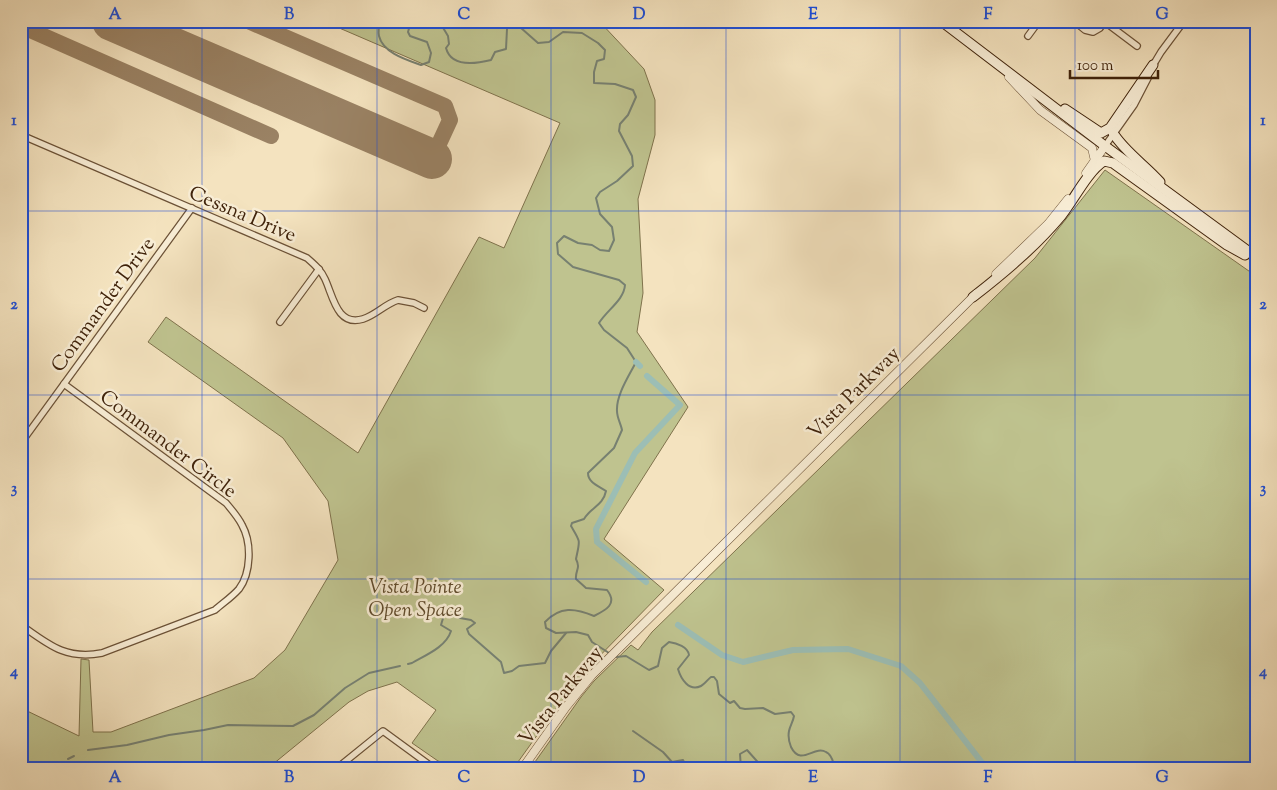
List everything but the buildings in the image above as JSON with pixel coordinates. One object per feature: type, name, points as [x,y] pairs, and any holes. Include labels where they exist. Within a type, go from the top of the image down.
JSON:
[{"type":"main road","points":[[940,21],[1256,257]]},
{"type":"main road","points":[[995,62],[1101,133],[1110,128],[1153,65]]},
{"type":"main road","points":[[1114,133],[1121,146],[1148,168],[1172,195]]},
{"type":"main road","points":[[973,297],[1008,270],[1054,224],[1104,161],[1113,163],[1227,245],[1256,261]]},
{"type":"street","points":[[1028,36],[1039,21]]},
{"type":"street","points":[[1074,21],[1085,30],[1093,32],[1105,22],[1137,46]]},
{"type":"street","name":"Vista Parkway","points":[[522,769],[566,707],[592,675],[1052,220],[1138,98],[1153,65],[1184,21]]},
{"type":"street","points":[[995,62],[1040,110],[1092,148],[1095,161]]},
{"type":"street","name":"Cessna Drive","points":[[21,135],[307,258],[319,270],[338,312],[350,320],[367,318],[398,300],[414,303],[424,308]]},
{"type":"street","name":"Commander Drive","points":[[21,443],[192,208]]},
{"type":"street","points":[[280,322],[319,270]]},
{"type":"street","name":"Commander Circle","points":[[21,625],[55,650],[87,656],[102,653],[215,610],[240,587],[246,572],[249,556],[248,540],[243,526],[226,503],[64,384]]},
{"type":"street","points":[[336,769],[383,731],[435,769]]},
{"type":"green space","name":"Vista Pointe Open Space","points":[[323,21],[599,21],[644,69],[655,100],[655,135],[638,199],[643,293],[637,332],[688,407],[604,539],[664,590],[585,671],[513,769],[452,769],[451,765],[438,761],[412,743],[436,710],[397,682],[368,691],[349,702],[267,769],[21,769],[21,708],[79,736],[81,659],[89,660],[93,732],[111,732],[254,678],[285,650],[338,560],[328,501],[283,438],[148,342],[166,317],[358,453],[479,237],[504,248],[560,123]]},
{"type":"green space","points":[[1105,170],[1256,276],[1256,769],[530,769],[594,681],[631,645],[638,650],[652,632],[1035,258]]},
{"type":"waterway","points":[[369,21],[379,24],[381,42],[385,47],[403,58],[421,65],[429,62],[431,53],[427,42],[410,36],[408,32],[410,25],[417,21]]},
{"type":"waterway","points":[[439,21],[448,36],[449,44],[446,48],[449,54],[464,63],[491,60],[495,52],[506,49],[507,29],[511,23],[517,22],[538,43],[549,42],[563,32],[582,33],[605,50],[604,59],[597,61],[594,83],[615,84],[633,90],[636,97],[628,115],[620,124],[619,131],[632,156],[633,166],[617,181],[600,192],[596,198],[600,214],[612,227],[614,240],[609,251],[600,250],[592,245],[578,243],[564,236],[557,243],[558,254],[573,267],[619,280],[625,285],[622,295],[599,323],[604,330],[627,348],[636,362],[617,405],[622,430],[614,448],[588,473],[592,482],[606,491],[600,503],[584,519],[572,523],[571,526],[579,541],[576,559],[578,565],[576,579],[586,588],[607,590],[611,603],[606,609],[594,616],[580,611],[568,610],[556,613],[545,622],[546,628],[556,633],[576,632],[588,635],[592,642],[609,653]]},
{"type":"waterway","points":[[636,362],[640,366]]},
{"type":"waterway","points":[[646,582],[597,542],[596,529],[635,453],[680,405],[647,376]]},
{"type":"waterway","points":[[408,664],[435,650],[445,642],[451,631],[441,625],[446,608],[449,608],[460,618],[471,620],[475,623],[467,629],[469,634],[501,662],[504,673],[512,671],[519,666],[545,663],[551,651],[566,633]]},
{"type":"waterway","points":[[678,625],[722,655],[743,662],[793,650],[848,649],[901,666],[920,683],[987,769]]},
{"type":"waterway","points":[[614,656],[626,656],[649,670],[658,666],[662,648],[669,642],[682,646],[689,655],[678,669],[686,684],[697,687],[711,677],[714,677],[717,681],[719,694],[730,703],[734,701],[740,708],[763,708],[775,714],[791,712],[794,716],[789,729],[789,741],[795,753],[803,756],[817,751],[826,752],[831,757],[835,769]]},
{"type":"waterway","points":[[88,750],[127,745],[169,735],[228,725],[293,726],[314,715],[345,688],[369,673],[400,666]]},
{"type":"waterway","points":[[633,731],[663,752],[672,762],[683,760],[687,769]]},
{"type":"waterway","points":[[741,769],[740,754],[747,750],[764,769]]},
{"type":"waterway","points":[[68,759],[74,756]]},
{"type":"taxiway","points":[[248,21],[445,106],[450,120],[432,159]]},
{"type":"taxiway","points":[[21,26],[271,136]]},
{"type":"runway","points":[[112,21],[432,159]]}]
